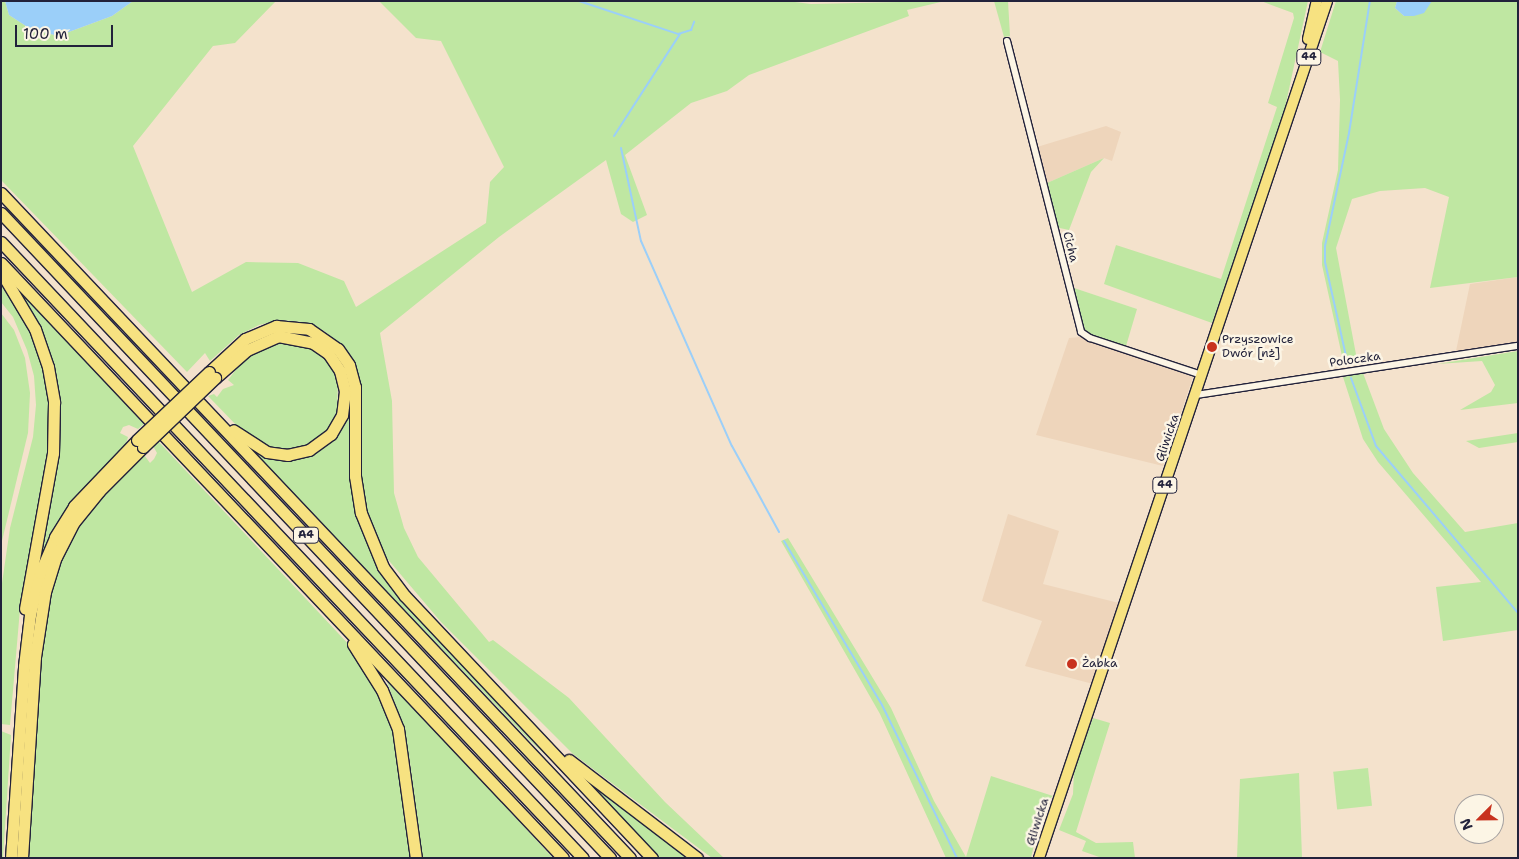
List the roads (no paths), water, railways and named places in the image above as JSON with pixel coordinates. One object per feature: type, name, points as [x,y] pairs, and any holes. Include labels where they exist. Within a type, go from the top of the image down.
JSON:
[{"type":"highway","points":[[1,193],[632,858]]},
{"type":"highway","name":"A4","points":[[1,213],[610,858]]},
{"type":"highway","name":"A4","points":[[1,242],[583,858]]},
{"type":"highway","points":[[1,263],[563,858]]},
{"type":"highway","points":[[1,272],[35,329],[48,367],[54,402],[54,453],[24,612],[24,666]]},
{"type":"highway","points":[[11,858],[24,666],[30,615],[40,573],[55,537],[85,492],[212,375],[245,339],[276,326],[309,329],[338,349],[349,365],[355,387],[356,486],[361,513],[374,549],[405,596],[652,858]]},
{"type":"highway","points":[[200,403],[253,445],[283,454],[300,453],[318,445],[331,434],[342,415],[345,391],[340,371],[328,353],[305,339],[278,336],[263,341],[246,350],[212,375]]},
{"type":"highway","points":[[22,858],[35,657],[45,592],[56,557],[74,522],[140,443]]},
{"type":"highway","points":[[322,602],[362,656],[395,718],[405,758],[416,858]]},
{"type":"highway","points":[[533,731],[697,858]]},
{"type":"main road","name":"Gliwicka","points":[[1291,112],[1318,1]]},
{"type":"main road","name":"Gliwicka","points":[[1039,858],[1327,1]]},
{"type":"street","name":"Cicha","points":[[1008,41],[1081,332],[1090,338],[1202,375]]},
{"type":"street","name":"Poloczka","points":[[1196,395],[1518,346]]},
{"type":"water","points":[[5,1],[133,1],[112,16],[58,36],[29,28],[9,15]]},
{"type":"water","points":[[1397,1],[1432,1],[1424,13],[1404,16],[1395,8]]},
{"type":"waterway","points":[[579,1],[678,34],[691,30],[694,22]]},
{"type":"waterway","points":[[1348,365],[1325,262],[1325,246],[1349,133],[1370,1]]},
{"type":"waterway","points":[[614,136],[680,34]]},
{"type":"waterway","points":[[621,148],[641,241],[732,446],[779,532]]},
{"type":"waterway","points":[[1351,378],[1376,446],[1518,613]]},
{"type":"waterway","points":[[784,541],[882,705],[957,858]]},
{"type":"place","name":"Przyszowice Dwór [nż]","points":[[1212,347]]},
{"type":"place","name":"Żabka","points":[[1072,664]]}]
